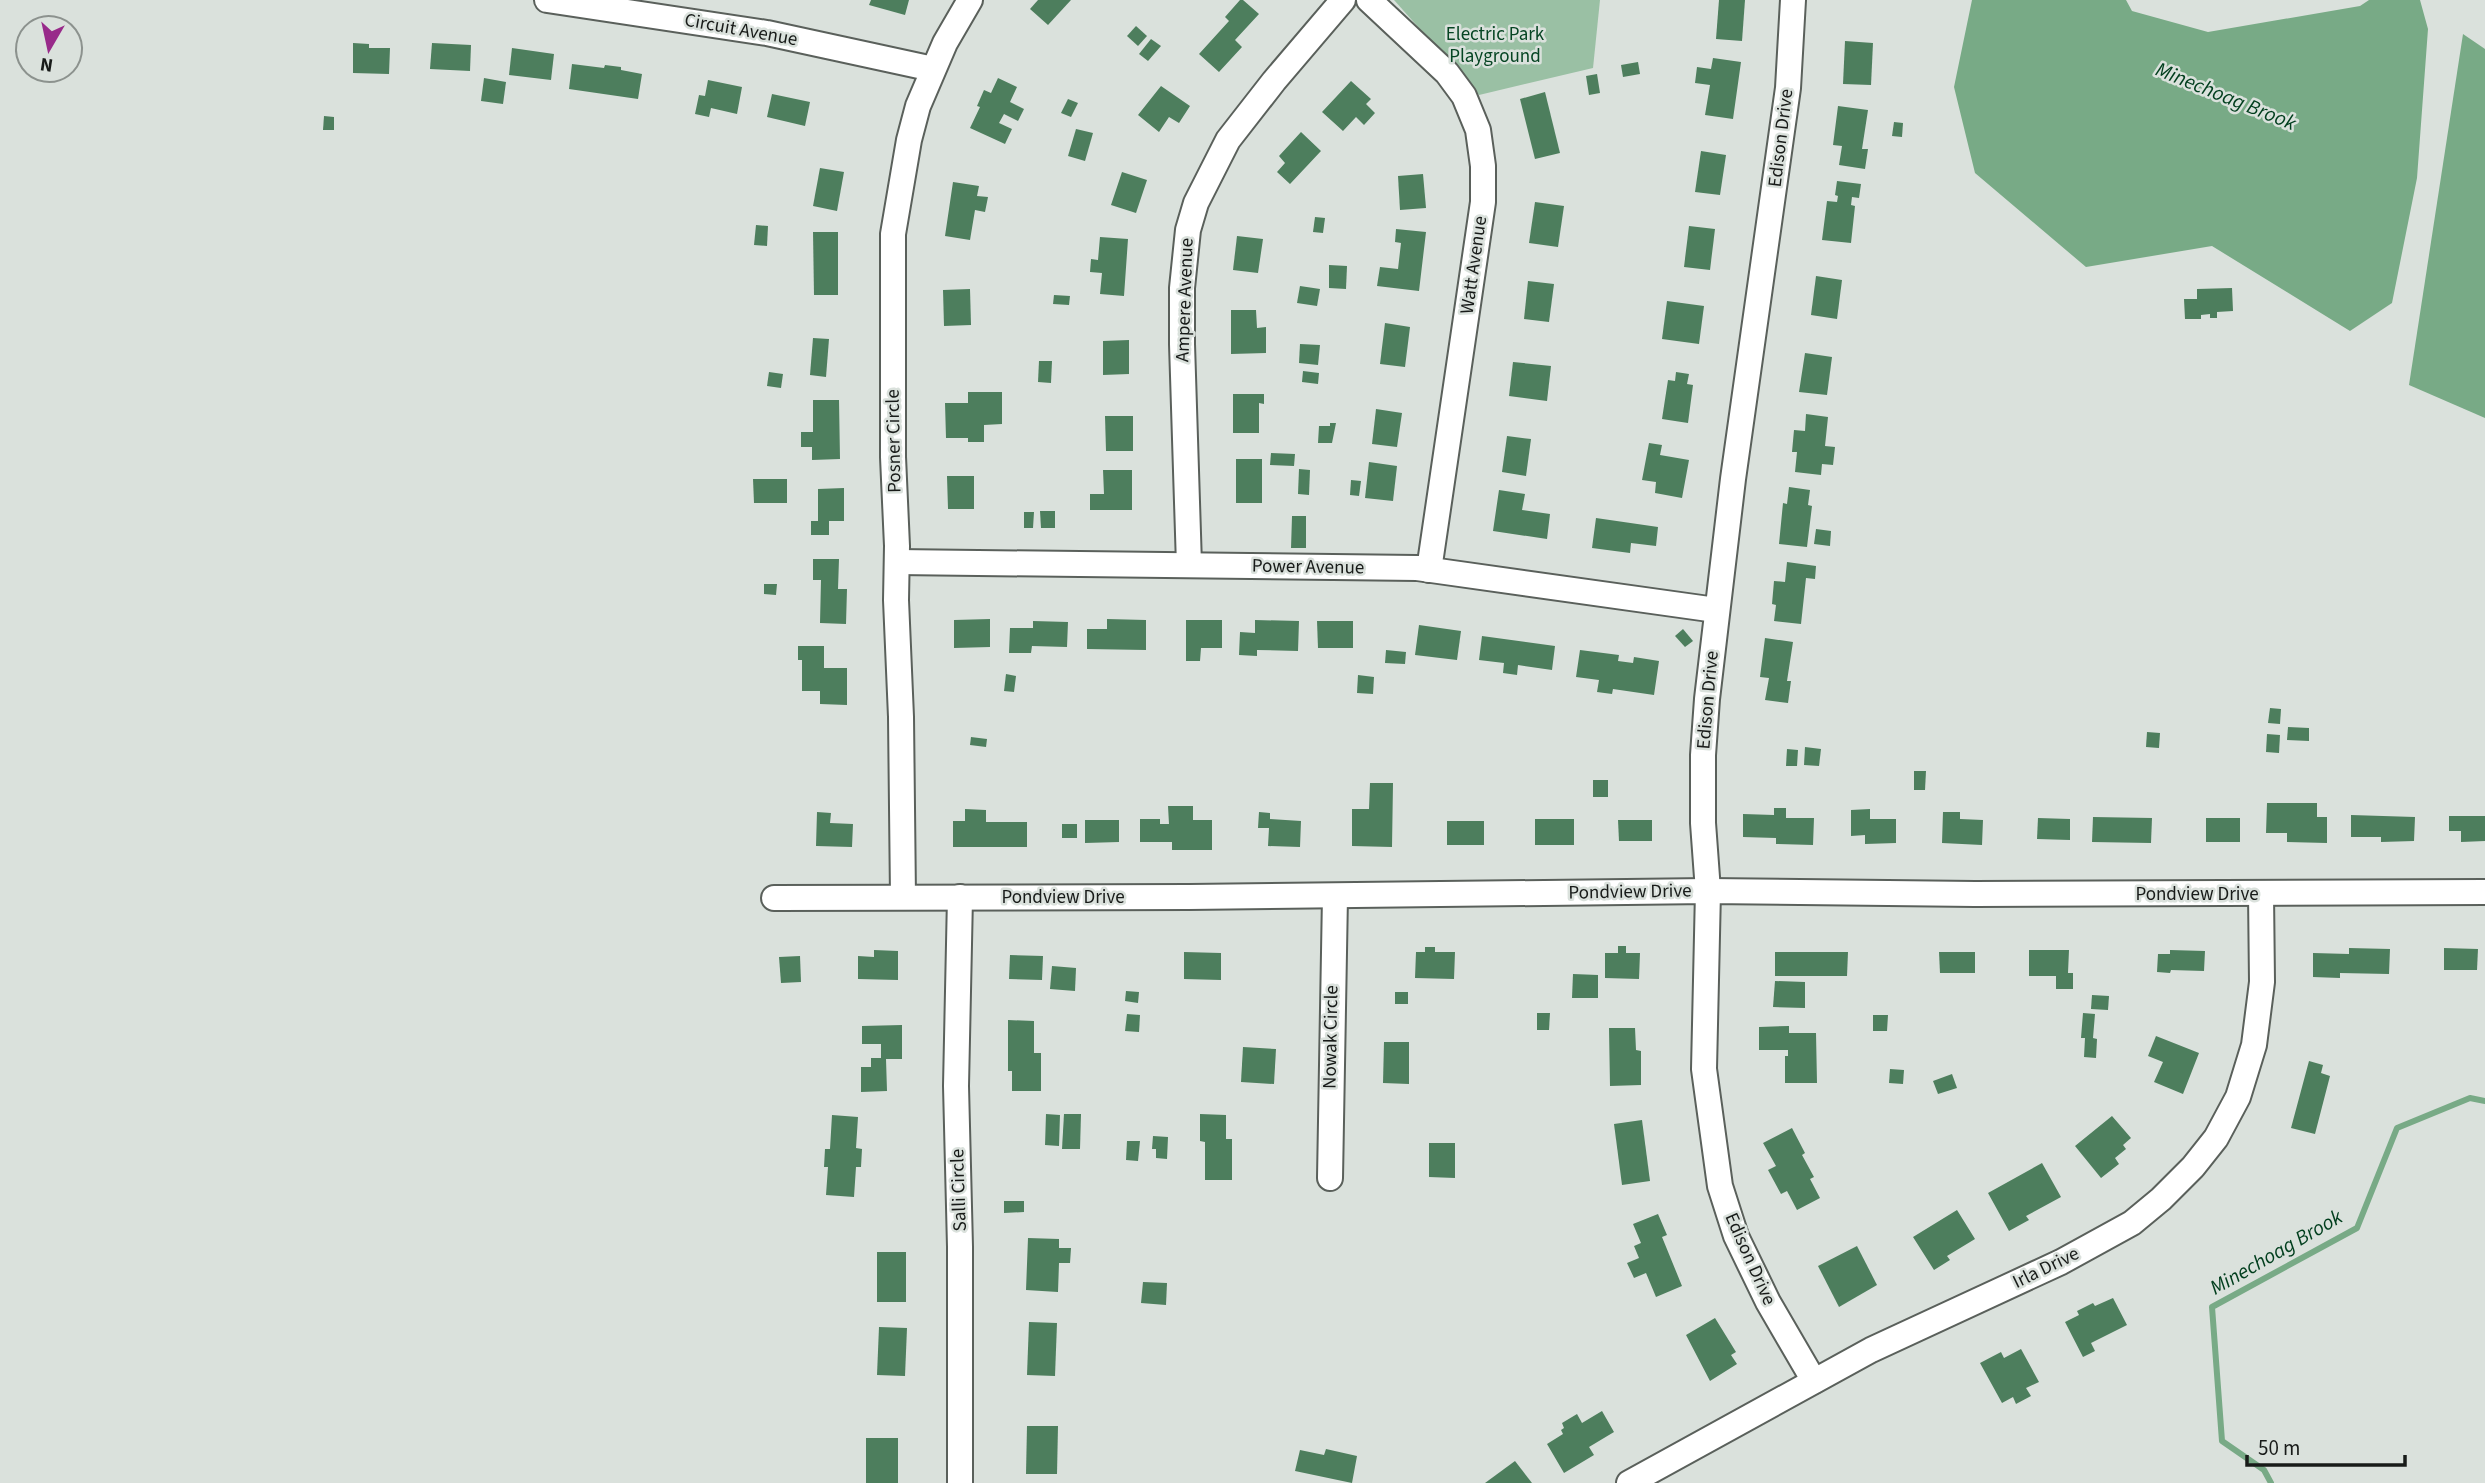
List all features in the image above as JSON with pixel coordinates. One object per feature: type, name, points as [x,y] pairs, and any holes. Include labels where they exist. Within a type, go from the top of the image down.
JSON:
[{"type":"street","name":"Circuit Avenue","points":[[547,0],[767,33],[933,69]]},
{"type":"street","name":"Posner Circle","points":[[903,897],[897,562],[892,457],[893,234],[914,118],[933,69],[954,25],[970,0]]},
{"type":"street","name":"Ampere Avenue","points":[[1189,565],[1182,344],[1182,288],[1188,230],[1196,203],[1228,140],[1317,28],[1343,0]]},
{"type":"street","name":"Watt Avenue","points":[[1369,0],[1447,73],[1464,96],[1478,130],[1483,166],[1483,202],[1429,570]]},
{"type":"street","name":"Edison Drive","points":[[1793,0],[1788,88],[1716,610],[1703,755],[1703,823],[1708,891],[1704,1069],[1720,1186],[1736,1236],[1768,1302],[1814,1381]]},
{"type":"street","name":"Power Avenue","points":[[897,562],[1429,570],[1716,610]]},
{"type":"street","name":"Pondview Drive","points":[[774,898],[1335,896],[1708,891],[1975,894],[2485,892]]},
{"type":"street","name":"Irla Drive","points":[[1629,1483],[1871,1350],[2061,1262],[2132,1223],[2161,1199],[2217,1138],[2238,1097],[2253,1045],[2262,982],[2261,894]]},
{"type":"street","name":"Nowak Circle","points":[[1330,1178],[1330,1053],[1335,896]]},
{"type":"street","name":"Salli Circle","points":[[960,897],[956,1086],[960,1247],[960,1483]]},
{"type":"green space","name":"Electric Park Playground","points":[[1394,0],[1600,0],[1593,68],[1479,95]]},
{"type":"water","points":[[1972,0],[2126,0],[2132,11],[2208,32],[2360,6],[2369,0],[2420,0],[2428,29],[2417,178],[2392,303],[2350,331],[2212,246],[2086,267],[1975,173],[1954,87]]},
{"type":"water","points":[[2463,34],[2485,49],[2485,418],[2409,385]]},
{"type":"building","points":[[871,0],[909,0],[905,15],[869,5]]},
{"type":"building","points":[[1038,0],[1071,0],[1048,25],[1030,9]]},
{"type":"building","points":[[1240,0],[1259,14],[1235,40],[1242,47],[1219,72],[1199,54],[1229,21],[1225,17]]},
{"type":"building","points":[[1719,0],[1745,0],[1742,41],[1716,39]]},
{"type":"building","points":[[1136,26],[1147,36],[1138,46],[1127,36]]},
{"type":"building","points":[[1151,39],[1161,46],[1148,61],[1139,54]]},
{"type":"building","points":[[1845,41],[1873,43],[1871,85],[1843,84]]},
{"type":"building","points":[[353,43],[369,44],[369,48],[390,48],[389,74],[353,73]]},
{"type":"building","points":[[432,43],[471,45],[470,71],[430,69]]},
{"type":"building","points":[[512,48],[554,54],[551,80],[509,75]]},
{"type":"building","points":[[1713,58],[1741,62],[1733,119],[1705,115],[1710,85],[1695,83],[1697,67],[1711,69]]},
{"type":"building","points":[[1638,62],[1640,74],[1623,77],[1621,65]]},
{"type":"building","points":[[572,64],[621,67],[621,70],[642,74],[638,99],[569,89]]},
{"type":"building","points":[[1597,74],[1600,93],[1589,95],[1586,76]]},
{"type":"building","points":[[484,78],[506,82],[503,104],[481,101]]},
{"type":"building","points":[[998,78],[1017,87],[1010,102],[1024,109],[1018,121],[1004,114],[999,123],[1012,129],[1005,144],[970,128],[980,107],[977,106],[984,90],[991,93]]},
{"type":"building","points":[[708,80],[742,87],[737,114],[711,108],[709,117],[695,114],[699,95],[705,96]]},
{"type":"building","points":[[1351,81],[1371,99],[1366,104],[1375,113],[1364,125],[1356,117],[1343,131],[1322,112]]},
{"type":"building","points":[[1161,86],[1190,106],[1179,123],[1169,117],[1159,132],[1138,115]]},
{"type":"building","points":[[1545,92],[1560,153],[1535,159],[1520,99]]},
{"type":"building","points":[[772,94],[810,102],[805,126],[767,117]]},
{"type":"building","points":[[1068,99],[1078,103],[1071,117],[1061,113]]},
{"type":"building","points":[[1838,106],[1868,110],[1862,149],[1868,149],[1865,169],[1839,165],[1842,146],[1833,145]]},
{"type":"building","points":[[324,116],[334,117],[334,130],[323,130]]},
{"type":"building","points":[[1894,122],[1903,123],[1902,137],[1892,136]]},
{"type":"building","points":[[1076,129],[1093,133],[1085,161],[1068,156]]},
{"type":"building","points":[[1301,132],[1321,151],[1290,184],[1277,172],[1285,163],[1279,156]]},
{"type":"building","points":[[1701,151],[1726,155],[1720,195],[1695,192]]},
{"type":"building","points":[[820,168],[844,172],[837,211],[813,206]]},
{"type":"building","points":[[1122,172],[1147,180],[1136,213],[1111,205]]},
{"type":"building","points":[[1423,174],[1426,208],[1400,210],[1398,176]]},
{"type":"building","points":[[1837,181],[1861,184],[1859,198],[1852,197],[1851,205],[1855,206],[1851,243],[1822,240],[1827,201],[1837,202]]},
{"type":"building","points":[[953,182],[979,186],[977,196],[988,197],[985,212],[975,210],[970,240],[945,236]]},
{"type":"building","points":[[1535,202],[1564,206],[1558,247],[1529,243]]},
{"type":"building","points":[[1315,217],[1325,218],[1323,233],[1313,232]]},
{"type":"building","points":[[756,225],[768,226],[767,246],[754,245]]},
{"type":"building","points":[[1689,226],[1715,229],[1710,270],[1684,267]]},
{"type":"building","points":[[1396,229],[1426,232],[1419,291],[1377,286],[1380,267],[1398,269],[1401,243],[1395,242]]},
{"type":"building","points":[[813,232],[838,232],[838,295],[814,295]]},
{"type":"building","points":[[1237,236],[1263,239],[1258,273],[1233,270]]},
{"type":"building","points":[[1100,237],[1128,239],[1124,296],[1100,294],[1102,273],[1090,272],[1091,259],[1098,260]]},
{"type":"building","points":[[1329,265],[1347,266],[1346,289],[1329,288]]},
{"type":"building","points":[[1816,276],[1842,280],[1837,319],[1811,315]]},
{"type":"building","points":[[1528,281],[1554,284],[1549,322],[1524,319]]},
{"type":"building","points":[[1300,286],[1320,289],[1317,306],[1297,303]]},
{"type":"building","points":[[2232,288],[2233,311],[2217,312],[2217,318],[2210,318],[2210,314],[2201,315],[2201,319],[2185,319],[2184,299],[2197,299],[2197,289]]},
{"type":"building","points":[[970,289],[971,325],[944,326],[943,290]]},
{"type":"building","points":[[1054,295],[1070,296],[1069,305],[1053,304]]},
{"type":"building","points":[[1667,301],[1704,306],[1699,344],[1662,339]]},
{"type":"building","points":[[1231,310],[1256,310],[1257,328],[1266,327],[1266,353],[1231,354]]},
{"type":"building","points":[[1385,323],[1410,327],[1405,367],[1380,364]]},
{"type":"building","points":[[813,338],[829,339],[826,377],[810,375]]},
{"type":"building","points":[[1129,340],[1129,374],[1103,375],[1103,341]]},
{"type":"building","points":[[1300,344],[1320,345],[1318,365],[1299,363]]},
{"type":"building","points":[[1805,353],[1832,357],[1827,395],[1799,392]]},
{"type":"building","points":[[1039,361],[1052,361],[1051,383],[1038,382]]},
{"type":"building","points":[[1513,362],[1551,366],[1547,401],[1509,396]]},
{"type":"building","points":[[1303,371],[1319,373],[1318,384],[1302,382]]},
{"type":"building","points":[[769,372],[783,374],[781,388],[767,386]]},
{"type":"building","points":[[1676,372],[1689,374],[1687,384],[1693,385],[1688,423],[1662,419],[1668,380],[1675,381]]},
{"type":"building","points":[[968,392],[1002,392],[1002,424],[984,425],[984,442],[968,442],[968,438],[946,438],[945,403],[968,403]]},
{"type":"building","points":[[1233,394],[1264,394],[1264,404],[1259,403],[1259,433],[1233,433]]},
{"type":"building","points":[[813,400],[839,400],[840,459],[812,460],[812,447],[801,447],[801,432],[813,432]]},
{"type":"building","points":[[1376,409],[1402,413],[1397,447],[1372,444]]},
{"type":"building","points":[[1806,414],[1828,417],[1825,446],[1835,447],[1833,465],[1822,464],[1821,475],[1795,472],[1797,452],[1792,452],[1794,430],[1805,431]]},
{"type":"building","points":[[1105,416],[1133,416],[1133,451],[1106,451]]},
{"type":"building","points":[[1330,423],[1336,423],[1332,443],[1318,443],[1319,426],[1330,426]]},
{"type":"building","points":[[1507,436],[1531,439],[1526,476],[1502,472]]},
{"type":"building","points":[[1649,443],[1662,445],[1660,455],[1689,460],[1682,498],[1655,493],[1656,482],[1642,480]]},
{"type":"building","points":[[1271,453],[1295,454],[1294,466],[1270,465]]},
{"type":"building","points":[[1236,459],[1262,459],[1262,503],[1236,503]]},
{"type":"building","points":[[1369,462],[1397,466],[1393,501],[1365,498]]},
{"type":"building","points":[[1299,469],[1310,470],[1309,495],[1298,494]]},
{"type":"building","points":[[1103,470],[1132,470],[1132,510],[1090,510],[1090,494],[1104,494]]},
{"type":"building","points":[[947,476],[974,476],[974,509],[948,509]]},
{"type":"building","points":[[753,479],[787,479],[787,503],[754,503]]},
{"type":"building","points":[[1351,480],[1361,481],[1359,496],[1350,495]]},
{"type":"building","points":[[1789,487],[1810,490],[1808,505],[1812,506],[1807,547],[1779,544],[1783,503],[1787,504]]},
{"type":"building","points":[[844,488],[844,521],[829,521],[829,535],[811,535],[811,521],[818,521],[818,489]]},
{"type":"building","points":[[1499,490],[1525,494],[1522,510],[1550,514],[1547,539],[1493,531]]},
{"type":"building","points":[[1040,511],[1055,511],[1055,528],[1041,528]]},
{"type":"building","points":[[1024,512],[1034,512],[1033,528],[1024,528]]},
{"type":"building","points":[[1292,516],[1306,516],[1306,548],[1291,548]]},
{"type":"building","points":[[1596,518],[1658,527],[1656,546],[1631,543],[1630,553],[1592,548]]},
{"type":"building","points":[[1816,529],[1831,531],[1830,546],[1814,544]]},
{"type":"building","points":[[813,559],[839,559],[838,589],[847,589],[846,624],[820,623],[821,580],[813,580]]},
{"type":"building","points":[[1787,562],[1816,566],[1815,579],[1806,578],[1801,624],[1774,621],[1774,581],[1785,582]]},
{"type":"building","points":[[764,584],[777,584],[776,595],[764,594]]},
{"type":"building","points":[[990,619],[990,647],[954,648],[954,620]]},
{"type":"building","points":[[1107,619],[1146,620],[1146,650],[1087,649],[1087,629],[1107,629]]},
{"type":"building","points":[[1186,620],[1222,620],[1222,648],[1201,648],[1200,661],[1186,661]]},
{"type":"building","points":[[1255,620],[1299,621],[1298,651],[1257,650],[1257,656],[1239,655],[1240,632],[1255,633]]},
{"type":"building","points":[[1033,621],[1068,622],[1067,647],[1032,646],[1031,653],[1009,653],[1010,628],[1033,628]]},
{"type":"building","points":[[1317,621],[1353,621],[1353,648],[1318,648]]},
{"type":"building","points":[[1419,625],[1461,631],[1457,660],[1415,655]]},
{"type":"building","points":[[1683,629],[1693,641],[1685,647],[1675,636]]},
{"type":"building","points":[[1482,636],[1555,646],[1552,670],[1518,665],[1517,675],[1503,673],[1504,663],[1479,660]]},
{"type":"building","points":[[1765,638],[1793,642],[1787,681],[1791,681],[1788,703],[1765,700],[1769,678],[1760,677]]},
{"type":"building","points":[[798,646],[824,646],[824,668],[847,668],[847,705],[820,704],[820,691],[802,691],[802,660],[798,660]]},
{"type":"building","points":[[1386,650],[1406,652],[1405,664],[1385,663]]},
{"type":"building","points":[[1580,650],[1619,655],[1618,661],[1633,663],[1634,657],[1659,661],[1654,695],[1613,689],[1612,694],[1597,692],[1599,680],[1576,677]]},
{"type":"building","points":[[1006,674],[1016,676],[1014,692],[1004,691]]},
{"type":"building","points":[[1358,675],[1374,677],[1373,694],[1357,693]]},
{"type":"building","points":[[2270,708],[2281,709],[2280,724],[2268,723]]},
{"type":"building","points":[[2288,727],[2309,728],[2309,741],[2287,740]]},
{"type":"building","points":[[2147,732],[2160,733],[2159,748],[2146,747]]},
{"type":"building","points":[[2267,734],[2280,735],[2279,753],[2266,752]]},
{"type":"building","points":[[971,737],[987,739],[986,747],[970,745]]},
{"type":"building","points":[[1805,747],[1821,749],[1819,766],[1804,765]]},
{"type":"building","points":[[1787,749],[1798,750],[1797,766],[1786,766]]},
{"type":"building","points":[[1914,771],[1926,771],[1925,790],[1914,790]]},
{"type":"building","points":[[1593,780],[1608,780],[1608,797],[1593,797]]},
{"type":"building","points":[[1370,783],[1393,783],[1392,847],[1352,846],[1352,809],[1369,809]]},
{"type":"building","points":[[2267,803],[2317,803],[2317,817],[2327,817],[2327,843],[2287,842],[2287,833],[2266,833]]},
{"type":"building","points":[[1168,806],[1193,806],[1193,820],[1212,820],[1212,850],[1172,850],[1172,842],[1140,842],[1140,819],[1160,819],[1160,824],[1169,824]]},
{"type":"building","points":[[1774,808],[1786,808],[1786,818],[1814,818],[1813,845],[1776,844],[1776,838],[1743,837],[1743,814],[1774,815]]},
{"type":"building","points":[[965,809],[986,810],[986,822],[1027,822],[1027,847],[953,847],[953,821],[965,821]]},
{"type":"building","points":[[1870,809],[1870,819],[1896,819],[1896,843],[1865,844],[1865,835],[1851,836],[1851,810]]},
{"type":"building","points":[[817,812],[831,813],[830,823],[853,824],[852,847],[816,846]]},
{"type":"building","points":[[1259,812],[1270,813],[1270,819],[1301,821],[1300,847],[1268,846],[1269,828],[1258,828]]},
{"type":"building","points":[[1943,812],[1960,812],[1960,819],[1983,820],[1982,845],[1942,843]]},
{"type":"building","points":[[2351,815],[2415,817],[2414,841],[2381,842],[2381,837],[2351,837]]},
{"type":"building","points":[[2449,816],[2485,816],[2485,841],[2461,842],[2461,831],[2449,831]]},
{"type":"building","points":[[2093,817],[2152,818],[2151,843],[2092,842]]},
{"type":"building","points":[[2038,818],[2070,819],[2070,840],[2037,839]]},
{"type":"building","points":[[2206,818],[2240,818],[2240,842],[2206,842]]},
{"type":"building","points":[[1535,819],[1574,819],[1574,845],[1535,845]]},
{"type":"building","points":[[1085,820],[1119,820],[1119,842],[1085,843]]},
{"type":"building","points":[[1618,820],[1652,820],[1652,841],[1619,841]]},
{"type":"building","points":[[1447,821],[1484,821],[1484,845],[1447,845]]},
{"type":"building","points":[[1062,824],[1077,824],[1077,838],[1062,838]]},
{"type":"building","points":[[1618,946],[1626,946],[1626,953],[1640,953],[1639,979],[1605,978],[1605,953],[1618,953]]},
{"type":"building","points":[[1425,947],[1435,947],[1435,952],[1455,952],[1454,979],[1415,978],[1416,952],[1425,952]]},
{"type":"building","points":[[2349,948],[2390,949],[2389,974],[2340,973],[2340,978],[2313,977],[2313,953],[2349,954]]},
{"type":"building","points":[[2444,948],[2478,949],[2477,970],[2444,970]]},
{"type":"building","points":[[874,950],[898,951],[898,980],[858,979],[858,956],[874,957]]},
{"type":"building","points":[[2029,950],[2069,950],[2068,973],[2073,973],[2073,989],[2056,989],[2056,976],[2029,976]]},
{"type":"building","points":[[2170,950],[2205,951],[2204,971],[2157,972],[2158,954],[2170,954]]},
{"type":"building","points":[[1184,952],[1221,953],[1221,980],[1184,979]]},
{"type":"building","points":[[1775,952],[1848,952],[1847,976],[1775,976]]},
{"type":"building","points":[[1939,952],[1975,952],[1975,973],[1940,973]]},
{"type":"building","points":[[1010,955],[1043,956],[1042,980],[1009,979]]},
{"type":"building","points":[[800,956],[801,982],[781,983],[779,957]]},
{"type":"building","points":[[1052,966],[1076,968],[1075,991],[1050,989]]},
{"type":"building","points":[[1573,974],[1598,975],[1598,998],[1572,998]]},
{"type":"building","points":[[1775,981],[1805,982],[1805,1008],[1773,1007]]},
{"type":"building","points":[[1126,991],[1139,992],[1138,1003],[1125,1001]]},
{"type":"building","points":[[1395,992],[1408,992],[1408,1004],[1395,1004]]},
{"type":"building","points":[[2092,995],[2109,996],[2108,1010],[2091,1009]]},
{"type":"building","points":[[1537,1013],[1550,1013],[1549,1030],[1537,1030]]},
{"type":"building","points":[[2083,1013],[2095,1014],[2093,1038],[2097,1039],[2096,1058],[2084,1057],[2085,1038],[2081,1038]]},
{"type":"building","points":[[1127,1014],[1140,1015],[1139,1032],[1125,1031]]},
{"type":"building","points":[[1873,1015],[1888,1015],[1887,1031],[1873,1031]]},
{"type":"building","points":[[1008,1020],[1034,1021],[1034,1053],[1041,1053],[1041,1091],[1012,1091],[1012,1071],[1008,1071]]},
{"type":"building","points":[[902,1025],[902,1059],[886,1059],[887,1091],[861,1092],[861,1067],[871,1067],[871,1058],[881,1058],[881,1044],[862,1044],[862,1026]]},
{"type":"building","points":[[1789,1026],[1789,1033],[1816,1033],[1817,1083],[1785,1083],[1785,1056],[1788,1056],[1788,1050],[1759,1050],[1759,1027]]},
{"type":"building","points":[[1609,1028],[1635,1028],[1636,1050],[1641,1051],[1641,1085],[1610,1086]]},
{"type":"building","points":[[2156,1036],[2199,1053],[2183,1094],[2154,1082],[2163,1062],[2148,1056]]},
{"type":"building","points":[[1384,1042],[1409,1042],[1409,1084],[1383,1083]]},
{"type":"building","points":[[1243,1047],[1276,1049],[1274,1084],[1241,1082]]},
{"type":"building","points":[[2309,1061],[2323,1065],[2321,1073],[2330,1076],[2315,1134],[2291,1128]]},
{"type":"building","points":[[1890,1069],[1904,1070],[1903,1084],[1889,1083]]},
{"type":"building","points":[[1952,1074],[1957,1088],[1938,1094],[1933,1081]]},
{"type":"building","points":[[1046,1114],[1060,1115],[1059,1146],[1045,1145]]},
{"type":"building","points":[[1064,1114],[1081,1114],[1080,1149],[1062,1149]]},
{"type":"building","points":[[1200,1114],[1226,1115],[1226,1139],[1232,1139],[1232,1180],[1205,1180],[1205,1142],[1200,1141]]},
{"type":"building","points":[[832,1115],[858,1117],[856,1148],[862,1149],[861,1167],[856,1167],[854,1197],[826,1195],[828,1167],[824,1167],[825,1149],[830,1149]]},
{"type":"building","points":[[2112,1116],[2131,1138],[2123,1145],[2126,1149],[2115,1158],[2119,1164],[2101,1178],[2075,1146]]},
{"type":"building","points":[[1642,1120],[1650,1181],[1622,1185],[1614,1124]]},
{"type":"building","points":[[1792,1128],[1805,1153],[1802,1155],[1814,1177],[1810,1179],[1820,1198],[1797,1210],[1787,1191],[1781,1194],[1768,1170],[1776,1166],[1763,1143]]},
{"type":"building","points":[[1153,1136],[1168,1137],[1167,1159],[1156,1158],[1156,1149],[1152,1149]]},
{"type":"building","points":[[1127,1141],[1140,1141],[1138,1161],[1126,1160]]},
{"type":"building","points":[[1429,1143],[1455,1143],[1455,1178],[1429,1177]]},
{"type":"building","points":[[2042,1163],[2061,1197],[2026,1216],[2029,1220],[2009,1231],[1988,1193]]},
{"type":"building","points":[[1004,1201],[1024,1201],[1024,1212],[1004,1213]]},
{"type":"building","points":[[1957,1210],[1975,1239],[1947,1256],[1950,1260],[1934,1270],[1913,1237]]},
{"type":"building","points":[[1658,1214],[1667,1235],[1662,1237],[1682,1286],[1656,1297],[1646,1273],[1634,1278],[1627,1263],[1639,1258],[1634,1246],[1641,1243],[1633,1224]]},
{"type":"building","points":[[1028,1238],[1059,1239],[1059,1248],[1071,1248],[1070,1263],[1059,1263],[1058,1292],[1026,1290]]},
{"type":"building","points":[[1857,1246],[1877,1285],[1839,1307],[1818,1266]]},
{"type":"building","points":[[877,1252],[906,1252],[906,1302],[877,1302]]},
{"type":"building","points":[[1143,1282],[1167,1283],[1166,1305],[1141,1303]]},
{"type":"building","points":[[2113,1298],[2127,1325],[2091,1343],[2095,1351],[2083,1357],[2065,1322],[2079,1315],[2077,1311],[2093,1303],[2095,1306]]},
{"type":"building","points":[[1715,1318],[1736,1352],[1731,1355],[1737,1364],[1710,1381],[1686,1335]]},
{"type":"building","points":[[1029,1322],[1057,1323],[1055,1376],[1027,1375]]},
{"type":"building","points":[[879,1327],[907,1328],[905,1376],[877,1375]]},
{"type":"building","points":[[2021,1349],[2039,1382],[2026,1388],[2031,1396],[2016,1404],[2013,1397],[2002,1403],[1980,1363],[2001,1352],[2004,1358]]},
{"type":"building","points":[[1602,1411],[1614,1432],[1589,1447],[1594,1455],[1564,1473],[1547,1444],[1563,1434],[1562,1423],[1577,1414],[1582,1423]]},
{"type":"building","points":[[1027,1426],[1058,1426],[1057,1474],[1026,1474]]},
{"type":"building","points":[[866,1438],[898,1438],[898,1483],[866,1483]]},
{"type":"building","points":[[1326,1449],[1357,1456],[1352,1483],[1295,1471],[1300,1450],[1324,1455]]},
{"type":"building","points":[[1515,1461],[1532,1483],[1485,1483]]},
{"type":"waterway","name":"Minechoag Brook","points":[[2271,1483],[2264,1470],[2222,1441],[2212,1307],[2357,1228],[2397,1128],[2470,1098],[2485,1101]]}]
